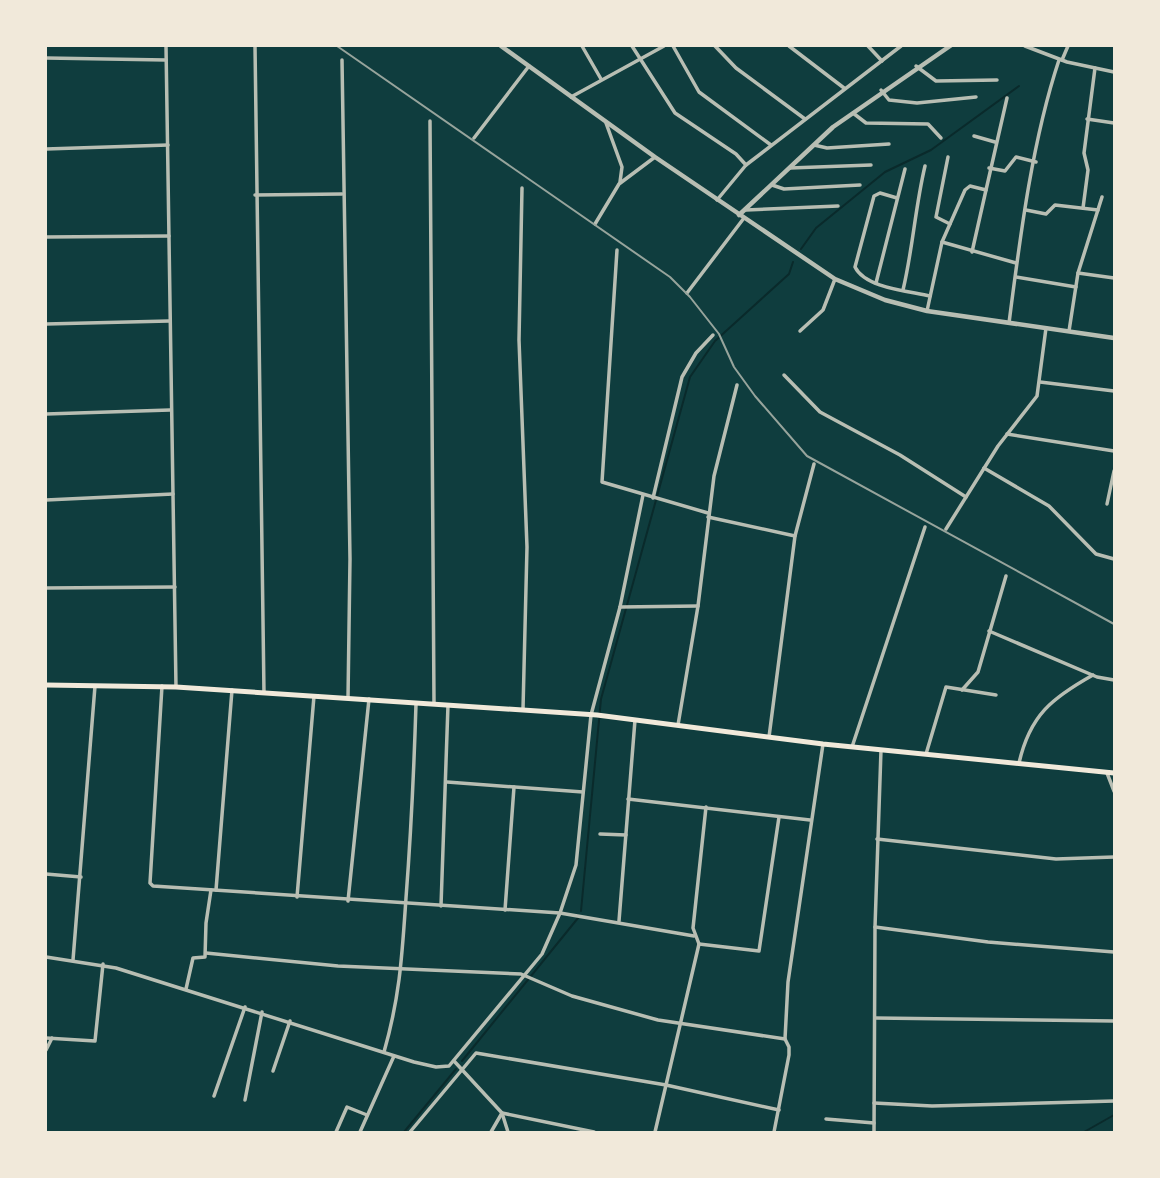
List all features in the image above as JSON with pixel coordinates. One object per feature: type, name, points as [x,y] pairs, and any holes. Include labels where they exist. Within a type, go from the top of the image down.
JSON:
[{"type":"main road","points":[[46,685],[163,686],[434,702],[596,715],[823,744],[1115,774]]},
{"type":"street","points":[[166,46],[176,687]]},
{"type":"street","points":[[255,46],[264,693]]},
{"type":"street","points":[[501,46],[656,158],[835,279],[886,300],[927,311],[1115,338]]},
{"type":"street","points":[[582,46],[601,79]]},
{"type":"street","points":[[632,46],[675,113],[736,154],[746,164]]},
{"type":"street","points":[[571,97],[664,46]]},
{"type":"street","points":[[673,46],[699,92],[771,145]]},
{"type":"street","points":[[715,46],[736,68],[805,119]]},
{"type":"street","points":[[789,46],[844,88]]},
{"type":"street","points":[[868,46],[882,61]]},
{"type":"street","points":[[717,200],[746,164],[901,46]]},
{"type":"street","points":[[687,293],[743,210],[812,144],[881,90],[950,46]]},
{"type":"street","points":[[1025,46],[1060,60],[1115,72]]},
{"type":"street","points":[[1009,323],[1016,263],[1049,92],[1068,46]]},
{"type":"street","points":[[46,58],[166,60]]},
{"type":"street","points":[[342,60],[342,194],[351,559],[348,698]]},
{"type":"street","points":[[474,138],[529,66]]},
{"type":"street","points":[[916,66],[936,81],[997,79]]},
{"type":"street","points":[[1083,208],[1088,170],[1084,153],[1095,68]]},
{"type":"street","points":[[881,90],[889,100],[902,103],[975,97]]},
{"type":"street","points":[[972,252],[989,168],[1007,99]]},
{"type":"street","points":[[851,112],[858,120],[866,123],[928,124],[941,138]]},
{"type":"street","points":[[1087,119],[1115,123]]},
{"type":"street","points":[[430,121],[434,702]]},
{"type":"street","points":[[595,224],[619,184],[622,167],[606,123]]},
{"type":"street","points":[[974,136],[995,142]]},
{"type":"street","points":[[812,144],[827,148],[889,144]]},
{"type":"street","points":[[46,149],[168,145]]},
{"type":"street","points":[[948,157],[936,217],[950,224]]},
{"type":"street","points":[[989,168],[1005,171],[1016,157],[1036,162]]},
{"type":"street","points":[[619,184],[656,158]]},
{"type":"street","points":[[788,167],[871,164]]},
{"type":"street","points":[[903,290],[916,232],[915,208],[925,166]]},
{"type":"street","points":[[876,283],[905,169]]},
{"type":"street","points":[[770,184],[784,189],[860,185]]},
{"type":"street","points":[[927,311],[942,242],[966,187],[986,190]]},
{"type":"street","points":[[522,188],[519,340],[527,547],[523,709]]},
{"type":"street","points":[[897,198],[880,193],[874,196],[856,259],[858,272],[876,283],[930,296]]},
{"type":"street","points":[[255,195],[342,194]]},
{"type":"street","points":[[1069,331],[1078,273],[1102,197]]},
{"type":"street","points":[[1026,210],[1046,214],[1055,205],[1098,210]]},
{"type":"street","points":[[743,210],[838,206]]},
{"type":"street","points":[[46,237],[169,236]]},
{"type":"street","points":[[942,242],[1016,263]]},
{"type":"street","points":[[617,250],[602,482],[708,515],[794,536]]},
{"type":"street","points":[[1078,273],[1115,278]]},
{"type":"street","points":[[1016,277],[1076,287]]},
{"type":"street","points":[[800,331],[823,310],[835,279]]},
{"type":"street","points":[[46,324],[169,321]]},
{"type":"street","points":[[946,529],[1007,433],[1037,396],[1046,328]]},
{"type":"street","points":[[653,498],[682,377],[696,354],[713,335]]},
{"type":"street","points":[[784,375],[820,412],[900,455],[966,497]]},
{"type":"street","points":[[1040,382],[1115,391]]},
{"type":"street","points":[[678,725],[698,606],[708,515],[720,443],[737,385]]},
{"type":"street","points":[[46,414],[170,410]]},
{"type":"street","points":[[1007,433],[1115,451]]},
{"type":"street","points":[[769,737],[794,536],[814,464]]},
{"type":"street","points":[[984,468],[1049,506],[1096,554],[1115,559]]},
{"type":"street","points":[[1107,504],[1115,471]]},
{"type":"street","points":[[46,500],[173,494]]},
{"type":"street","points":[[46,957],[103,964],[262,1012],[394,1056],[442,1068],[454,1061],[529,977],[560,913],[576,865],[583,792],[596,715],[643,495]]},
{"type":"street","points":[[852,747],[925,527]]},
{"type":"street","points":[[962,690],[978,672],[1006,576]]},
{"type":"street","points":[[46,588],[174,587]]},
{"type":"street","points":[[620,607],[698,606]]},
{"type":"street","points":[[989,631],[1093,675],[1115,680]]},
{"type":"street","points":[[1019,764],[1025,737],[1043,709],[1093,675]]},
{"type":"street","points":[[73,960],[95,685]]},
{"type":"street","points":[[163,686],[150,883],[155,886],[406,905],[560,913],[694,936]]},
{"type":"street","points":[[926,754],[944,689],[951,686],[996,695]]},
{"type":"street","points":[[186,989],[192,958],[205,958],[206,953],[232,690]]},
{"type":"street","points":[[297,897],[314,696]]},
{"type":"street","points":[[348,901],[369,699]]},
{"type":"street","points":[[384,1052],[398,1003],[402,969],[414,806],[416,702]]},
{"type":"street","points":[[441,906],[448,703]]},
{"type":"street","points":[[619,921],[635,719]]},
{"type":"street","points":[[774,1132],[790,1048],[785,1039],[787,993],[823,744]]},
{"type":"street","points":[[874,1132],[875,927],[881,750]]},
{"type":"street","points":[[1107,773],[1115,791]]},
{"type":"street","points":[[447,782],[583,792]]},
{"type":"street","points":[[505,910],[514,787]]},
{"type":"street","points":[[628,799],[810,820]]},
{"type":"street","points":[[655,1132],[699,944],[694,936],[706,807]]},
{"type":"street","points":[[699,944],[758,951],[779,817]]},
{"type":"street","points":[[600,834],[626,835]]},
{"type":"street","points":[[877,839],[1056,859],[1115,857]]},
{"type":"street","points":[[46,874],[81,877]]},
{"type":"street","points":[[875,927],[1001,943],[1115,952]]},
{"type":"street","points":[[206,953],[295,963],[529,977],[572,996],[680,1024],[785,1039]]},
{"type":"street","points":[[46,1038],[95,1041],[103,964]]},
{"type":"street","points":[[214,1096],[245,1007]]},
{"type":"street","points":[[245,1100],[262,1012]]},
{"type":"street","points":[[874,1018],[1115,1021]]},
{"type":"street","points":[[273,1071],[290,1021]]},
{"type":"street","points":[[46,1050],[52,1038]]},
{"type":"street","points":[[410,1132],[476,1053],[666,1085],[779,1110]]},
{"type":"street","points":[[360,1132],[394,1056]]},
{"type":"street","points":[[454,1061],[502,1113],[508,1132]]},
{"type":"street","points":[[874,1103],[932,1106],[1115,1101]]},
{"type":"street","points":[[336,1132],[347,1107],[367,1115]]},
{"type":"street","points":[[491,1132],[502,1113]]},
{"type":"street","points":[[502,1113],[594,1132]]},
{"type":"street","points":[[825,1119],[874,1123]]},
{"type":"waterway","points":[[801,249],[816,228],[885,172],[931,150],[1019,86]]},
{"type":"waterway","points":[[581,911],[601,699],[690,377],[715,341],[789,274],[793,262]]},
{"type":"waterway","points":[[462,1061],[578,918]]},
{"type":"waterway","points":[[404,1132],[456,1069]]},
{"type":"waterway","points":[[1084,1132],[1114,1115]]},
{"type":"railway","points":[[337,46],[670,277],[690,297],[719,334],[734,367],[755,396],[807,456],[1114,624]]}]
